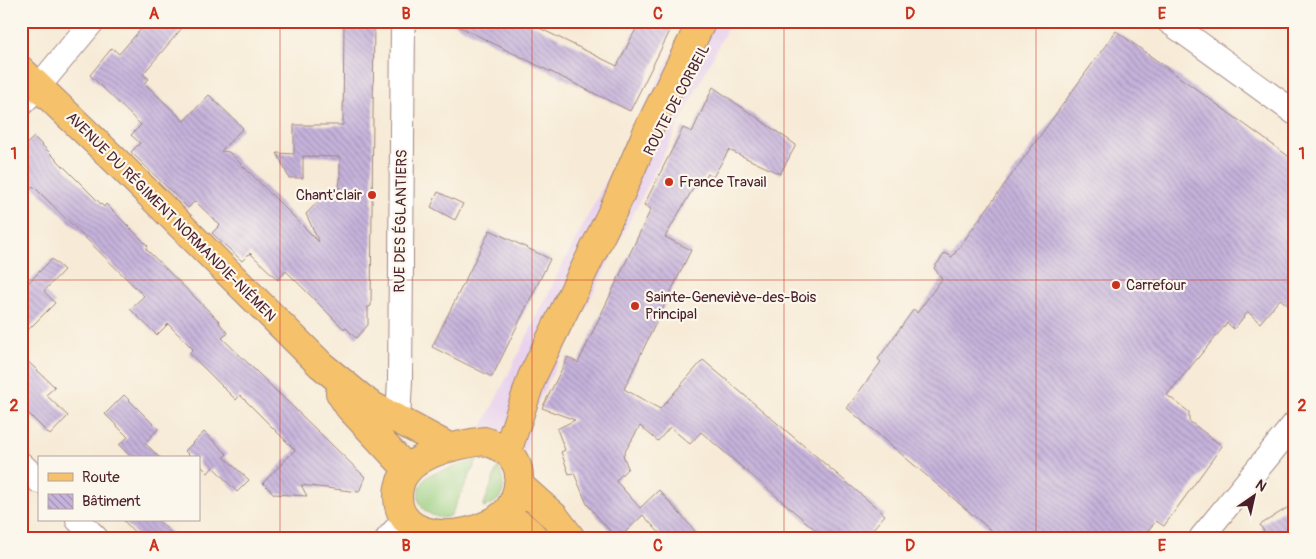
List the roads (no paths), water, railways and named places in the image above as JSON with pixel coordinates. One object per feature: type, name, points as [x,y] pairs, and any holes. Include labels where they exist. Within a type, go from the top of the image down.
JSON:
[{"type":"main road","name":"ROUTE DE CORBEIL","points":[[496,446],[617,202],[648,130],[702,21]]},
{"type":"main road","name":"ROUTE DE CORBEIL","points":[[617,202],[661,135],[718,21]]},
{"type":"main road","name":"AVENUE DU RÉGIMENT NORMANDIE-NIÉMEN","points":[[27,87],[116,161],[320,365],[369,404],[449,447]]},
{"type":"main road","name":"AVENUE DU RÉGIMENT NORMANDIE-NIÉMEN","points":[[320,365],[349,407],[408,470]]},
{"type":"main road","points":[[496,446],[516,462],[519,473],[516,495],[511,506],[504,514],[464,535],[417,533],[401,512],[398,494],[400,485],[408,470],[417,462],[426,456],[449,447],[496,446]]},
{"type":"main road","points":[[518,484],[555,518],[571,538]]},
{"type":"main road","points":[[504,514],[517,521],[535,538]]},
{"type":"street","points":[[27,87],[93,21]]},
{"type":"street","name":"RUE DES ÉGLANTIERS","points":[[398,420],[403,21]]},
{"type":"street","points":[[1168,21],[1295,113]]},
{"type":"street","points":[[1201,538],[1295,423]]},
{"type":"street","points":[[21,464],[38,480]]},
{"type":"street","points":[[80,522],[96,538]]},
{"type":"place","name":"France Travail","points":[[669,182]]},
{"type":"place","name":"Chant'clair","points":[[372,195]]},
{"type":"place","name":"Carrefour","points":[[1116,285]]},
{"type":"place","name":"Sainte-Geneviève-des-Bois Principal","points":[[635,306]]}]
